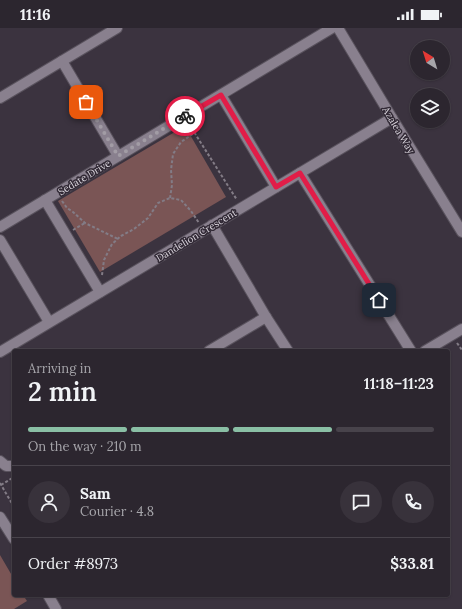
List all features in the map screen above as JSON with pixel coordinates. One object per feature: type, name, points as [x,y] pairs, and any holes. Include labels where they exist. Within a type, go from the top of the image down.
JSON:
[{"type":"street","points":[[0,98],[117,28]]},
{"type":"street","name":"Sedate Drive","points":[[0,227],[332,28]]},
{"type":"street","name":"Azalea Way","points":[[338,28],[462,232]]},
{"type":"street","points":[[62,61],[118,156]]},
{"type":"street","points":[[221,95],[276,187]]},
{"type":"street","name":"Dandelion Crescent","points":[[0,352],[392,118]]},
{"type":"street","points":[[300,173],[409,349]]},
{"type":"street","points":[[44,200],[100,292]]},
{"type":"street","points":[[208,228],[287,349]]},
{"type":"street","points":[[0,240],[49,322]]},
{"type":"street","points":[[212,349],[266,317]]},
{"type":"street","points":[[428,349],[462,329]]},
{"type":"street","points":[[0,461],[6,466],[12,466]]},
{"type":"street","points":[[0,517],[12,537]]},
{"type":"street","points":[[49,597],[56,609]]},
{"type":"path","points":[[185,116],[241,208]]},
{"type":"path","points":[[170,198],[173,154],[181,142],[194,133]]},
{"type":"path","points":[[57,193],[67,208],[85,223],[118,239]]},
{"type":"path","points":[[100,292],[104,260],[112,244],[121,236],[134,230],[148,218],[158,203],[170,198],[181,200],[208,228]]},
{"type":"path","points":[[12,478],[1,484],[12,503]]},
{"type":"shaded area","points":[[185,126],[226,197],[100,272],[58,201]]},
{"type":"shaded area","points":[[0,555],[12,576],[12,597],[24,597],[27,601],[14,609],[0,609]]},
{"type":"way so far","points":[[86,102],[118,156],[185,116]]},
{"type":"route","points":[[185,116],[221,95],[276,187],[300,173],[379,300]]}]
